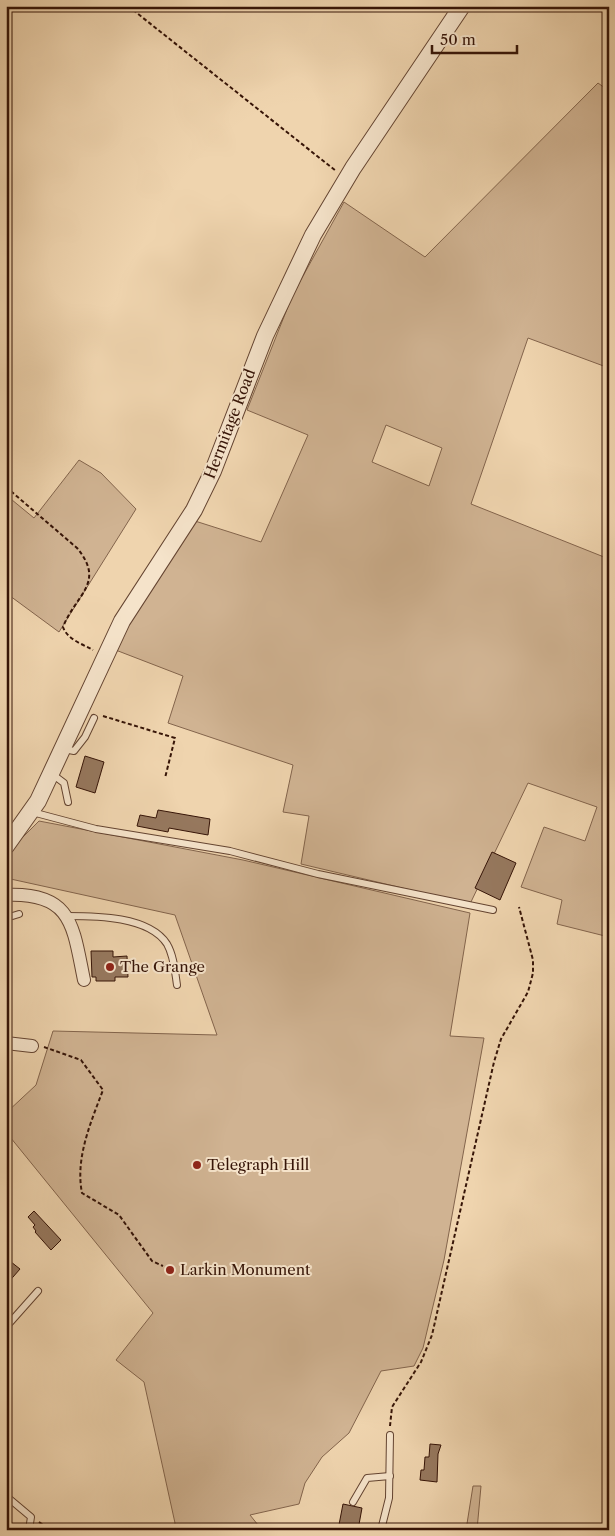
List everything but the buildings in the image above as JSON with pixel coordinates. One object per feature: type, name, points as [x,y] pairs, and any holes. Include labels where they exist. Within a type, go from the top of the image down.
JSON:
[{"type":"street","name":"Hermitage Road","points":[[6,846],[31,812],[63,748],[104,656],[122,622],[194,510],[213,471],[265,336],[313,234],[347,179],[462,6]]},
{"type":"street","points":[[6,895],[38,897],[56,906],[67,916],[74,932],[84,980]]},
{"type":"street","points":[[6,1043],[32,1046]]},
{"type":"lane","points":[[63,748],[74,751],[85,737],[94,718]]},
{"type":"lane","points":[[51,773],[64,783],[68,802]]},
{"type":"lane","points":[[31,812],[96,829],[230,851],[318,874],[493,910]]},
{"type":"lane","points":[[6,918],[19,914]]},
{"type":"lane","points":[[67,916],[99,916],[139,924],[156,931],[167,945],[177,985]]},
{"type":"lane","points":[[6,1327],[38,1291]]},
{"type":"lane","points":[[381,1530],[389,1498],[390,1436]]},
{"type":"lane","points":[[353,1502],[367,1478],[390,1476]]},
{"type":"lane","points":[[6,1496],[31,1517],[29,1530]]},
{"type":"path","points":[[128,6],[347,179]]},
{"type":"path","points":[[6,487],[77,548],[86,558],[90,567],[88,584],[63,627],[65,633],[71,638],[104,656]]},
{"type":"path","points":[[94,718],[102,716],[175,738],[165,778]]},
{"type":"path","points":[[390,1436],[391,1409],[421,1362],[432,1335],[494,1062],[501,1039],[526,996],[530,984],[533,960],[519,907]]},
{"type":"path","points":[[32,1046],[44,1047],[81,1060],[103,1090],[86,1136],[79,1179],[82,1193],[119,1215],[152,1262],[163,1266]]},
{"type":"path","points":[[31,1517],[50,1530]]},
{"type":"shaded area","points":[[598,83],[609,91],[609,368],[528,338],[471,504],[609,559],[609,937],[557,924],[562,900],[521,887],[544,827],[585,841],[597,807],[528,783],[470,904],[301,864],[309,816],[283,812],[293,765],[168,723],[183,676],[113,649],[195,521],[261,542],[308,435],[247,410],[293,294],[344,202],[425,257]],"holes":[[[386,425],[442,448],[429,486],[372,462]]]},
{"type":"shaded area","points":[[79,460],[101,473],[136,509],[59,632],[6,593],[6,495],[34,518]]},
{"type":"shaded area","points":[[39,821],[243,860],[470,913],[450,1036],[484,1038],[444,1260],[423,1348],[414,1366],[381,1371],[349,1433],[322,1457],[305,1483],[299,1504],[250,1515],[262,1530],[174,1530],[175,1523],[144,1382],[116,1360],[153,1313],[6,1132],[6,1113],[36,1085],[53,1031],[217,1035],[175,915],[6,878],[6,854]]},
{"type":"shaded area","points":[[473,1486],[481,1486],[477,1530],[466,1530]]},
{"type":"place","name":"The Grange","points":[[110,967]]},
{"type":"place","name":"Telegraph Hill","points":[[197,1165]]},
{"type":"place","name":"Larkin Monument","points":[[170,1270]]}]
